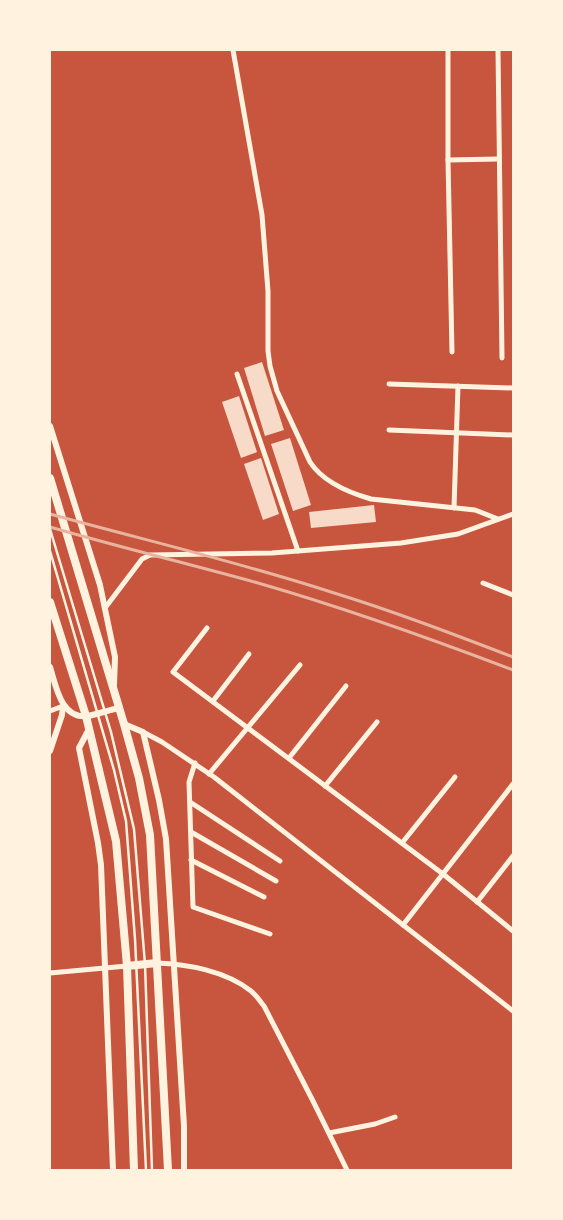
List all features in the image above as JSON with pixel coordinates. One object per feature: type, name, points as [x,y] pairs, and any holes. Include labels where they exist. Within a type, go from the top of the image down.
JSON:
[{"type":"main road","points":[[50,478],[124,724],[139,778],[150,835],[168,1170]]},
{"type":"main road","points":[[50,602],[86,716],[116,841],[127,966],[134,1170]]},
{"type":"main road","points":[[127,966],[156,963]]},
{"type":"street","points":[[233,50],[262,215],[268,290],[268,351],[270,366],[277,391],[310,462],[316,470],[333,483],[371,499],[478,510],[498,518]]},
{"type":"street","points":[[448,50],[452,352]]},
{"type":"street","points":[[498,50],[502,358]]},
{"type":"street","points":[[448,160],[499,159]]},
{"type":"street","points":[[237,374],[298,551]]},
{"type":"street","points":[[389,384],[513,388]]},
{"type":"street","points":[[454,508],[458,386]]},
{"type":"street","points":[[50,426],[100,586],[115,656],[114,689]]},
{"type":"street","points":[[389,430],[513,435]]},
{"type":"street","points":[[105,608],[142,559],[150,555],[243,554],[377,546],[458,534],[513,514]]},
{"type":"street","points":[[482,583],[513,595]]},
{"type":"street","points":[[207,628],[173,672],[443,874],[513,931]]},
{"type":"street","points":[[213,701],[249,654]]},
{"type":"street","points":[[210,774],[300,665]]},
{"type":"street","points":[[50,667],[63,706],[62,715],[50,751]]},
{"type":"street","points":[[289,758],[346,686]]},
{"type":"street","points":[[63,706],[76,715],[86,716],[119,708]]},
{"type":"street","points":[[50,711],[63,706]]},
{"type":"street","points":[[325,786],[377,722]]},
{"type":"street","points":[[124,724],[162,742],[210,774],[513,1011]]},
{"type":"street","points":[[89,729],[79,748],[98,842],[105,968],[112,1170]]},
{"type":"street","points":[[143,732],[166,839],[184,1126],[184,1170]]},
{"type":"street","points":[[194,763],[189,782],[193,907],[270,934]]},
{"type":"street","points":[[402,844],[454,777]]},
{"type":"street","points":[[403,925],[513,784]]},
{"type":"street","points":[[190,802],[280,861]]},
{"type":"street","points":[[190,832],[276,881]]},
{"type":"street","points":[[478,902],[513,856]]},
{"type":"street","points":[[191,860],[264,897]]},
{"type":"street","points":[[156,963],[196,968],[232,980],[253,992],[264,1006],[347,1170]]},
{"type":"street","points":[[50,973],[127,966]]},
{"type":"street","points":[[329,1133],[375,1124],[395,1117]]},
{"type":"lane","points":[[50,529],[105,711],[134,829],[145,964],[152,1170]]},
{"type":"lane","points":[[50,551],[114,770],[126,821],[136,965],[146,1170]]},
{"type":"building","points":[[262,362],[284,430],[265,436],[244,368]]},
{"type":"building","points":[[239,396],[257,452],[241,458],[222,402]]},
{"type":"building","points":[[290,438],[311,505],[293,511],[271,444]]},
{"type":"building","points":[[261,458],[279,514],[263,520],[244,464]]},
{"type":"building","points":[[374,505],[376,522],[311,528],[309,512]]},
{"type":"railway","points":[[50,514],[296,581],[400,615],[513,657]]},
{"type":"railway","points":[[50,527],[258,583],[323,603],[450,646],[513,670]]}]
